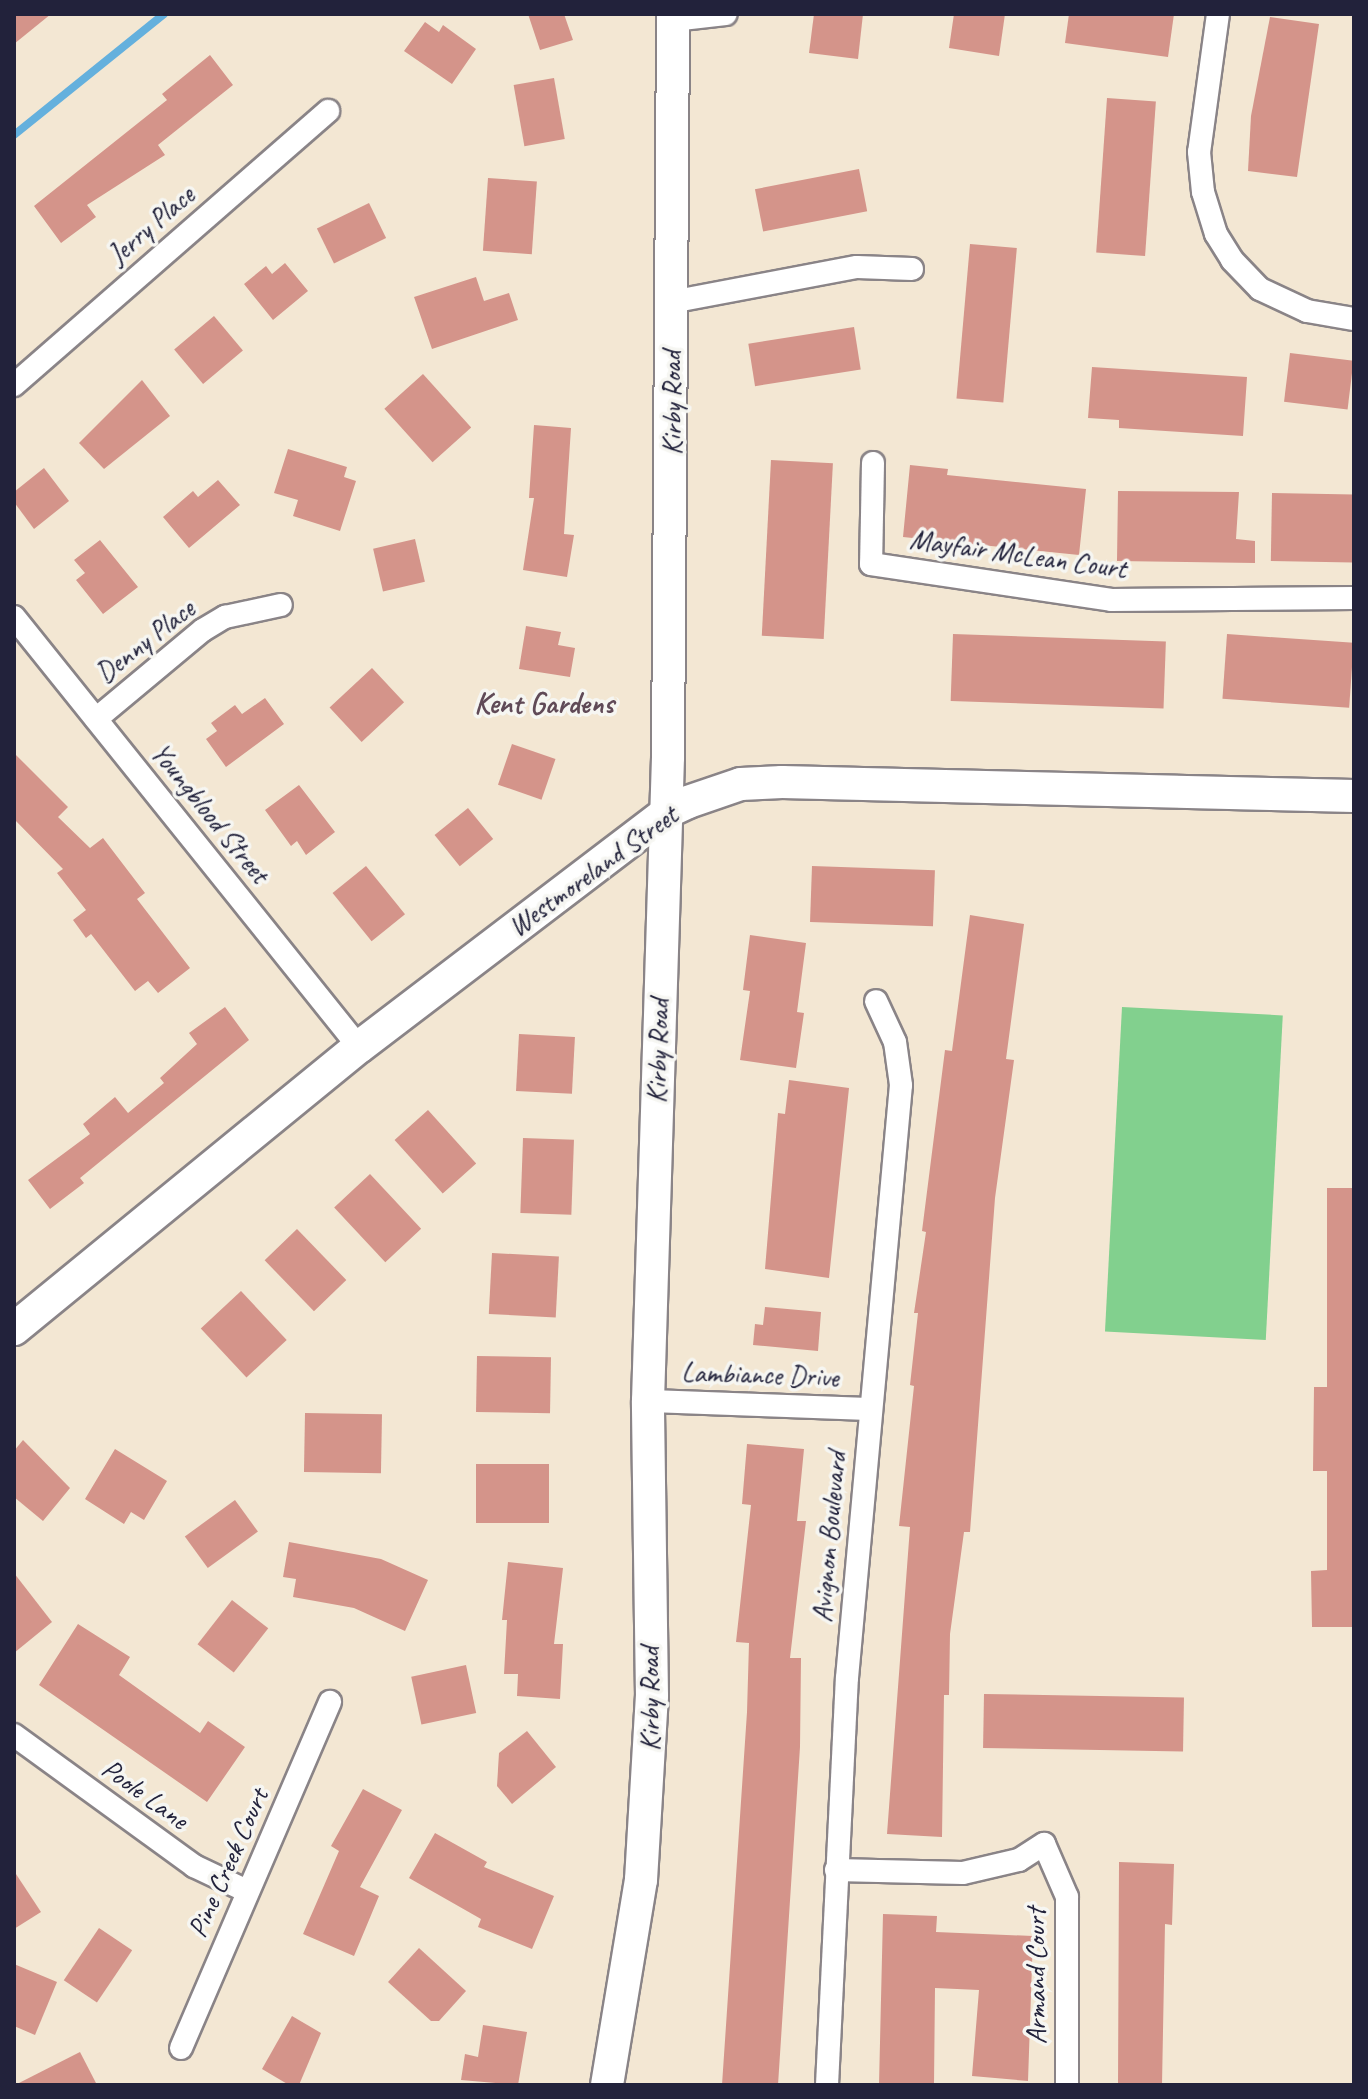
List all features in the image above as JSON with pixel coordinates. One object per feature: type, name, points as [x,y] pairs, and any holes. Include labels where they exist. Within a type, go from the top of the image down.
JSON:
[{"type":"main road","name":"Kirby Road","points":[[607,2085],[639,1893],[652,1696],[648,1401],[667,812],[673,17]]},
{"type":"main road","name":"Westmoreland Street","points":[[14,1329],[359,1047],[667,812],[732,786],[782,782],[1354,796]]},
{"type":"street","points":[[673,17],[726,14]]},
{"type":"street","points":[[1218,14],[1199,152],[1203,192],[1216,234],[1236,266],[1269,294],[1307,311],[1354,319]]},
{"type":"street","name":"Jerry Place","points":[[14,385],[328,111]]},
{"type":"street","points":[[671,302],[857,267],[912,269]]},
{"type":"street","name":"Mayfair McLean Court","points":[[873,463],[871,564],[1111,600],[1354,598]]},
{"type":"street","name":"Denny Place","points":[[96,719],[203,630],[225,617],[281,605]]},
{"type":"street","name":"Youngblood Street","points":[[14,617],[359,1047]]},
{"type":"street","name":"Avignon Boulevard","points":[[827,2085],[847,1678],[901,1085],[895,1042],[876,1001]]},
{"type":"street","name":"Lambiance Drive","points":[[648,1401],[871,1409]]},
{"type":"street","name":"Pine Creek Court","points":[[181,2048],[330,1702]]},
{"type":"street","name":"Poole Lane","points":[[14,1735],[194,1866],[247,1891]]},
{"type":"street","name":"Armand Court","points":[[836,1870],[963,1873],[1019,1860],[1044,1844],[1067,1897],[1067,2085]]},
{"type":"green space","points":[[1122,1007],[1283,1015],[1266,1340],[1105,1332]]},
{"type":"building","points":[[14,14],[51,14],[14,44]]},
{"type":"building","points":[[528,14],[564,14],[573,40],[540,50]]},
{"type":"building","points":[[814,14],[863,14],[858,59],[809,53]]},
{"type":"building","points":[[954,14],[1005,14],[999,56],[949,48]]},
{"type":"building","points":[[1069,14],[1174,14],[1168,57],[1065,43]]},
{"type":"building","points":[[1270,17],[1319,24],[1297,177],[1248,171],[1251,116]]},
{"type":"building","points":[[425,22],[439,32],[443,25],[476,49],[452,84],[404,51]]},
{"type":"building","points":[[210,55],[233,85],[158,145],[165,155],[87,205],[96,217],[61,243],[34,206],[167,100],[162,94]]},
{"type":"building","points":[[554,78],[565,139],[524,146],[514,85]]},
{"type":"building","points":[[1107,98],[1156,101],[1145,256],[1096,253]]},
{"type":"building","points":[[859,169],[867,211],[763,231],[755,189]]},
{"type":"building","points":[[488,178],[537,181],[532,254],[483,251]]},
{"type":"building","points":[[369,203],[386,238],[334,263],[317,228]]},
{"type":"building","points":[[970,244],[1017,248],[1003,403],[956,398]]},
{"type":"building","points":[[285,263],[308,291],[273,320],[244,284],[266,266],[272,274]]},
{"type":"building","points":[[476,277],[484,301],[509,293],[518,320],[432,349],[414,297]]},
{"type":"building","points":[[214,316],[243,350],[203,384],[174,349]]},
{"type":"building","points":[[854,327],[861,369],[755,386],[748,344]]},
{"type":"building","points":[[1290,353],[1354,361],[1348,409],[1284,402]]},
{"type":"building","points":[[1092,367],[1247,377],[1243,436],[1119,428],[1119,420],[1088,418]]},
{"type":"building","points":[[423,374],[471,428],[433,462],[384,409]]},
{"type":"building","points":[[142,380],[170,416],[104,469],[79,443]]},
{"type":"building","points":[[534,425],[571,428],[564,534],[574,535],[567,577],[523,570],[534,498],[529,498]]},
{"type":"building","points":[[288,449],[347,467],[344,477],[356,481],[340,531],[293,516],[298,500],[274,493]]},
{"type":"building","points":[[771,460],[833,463],[824,639],[762,636]]},
{"type":"building","points":[[910,465],[948,469],[947,475],[1086,489],[1079,555],[903,537]]},
{"type":"building","points":[[44,468],[69,501],[34,529],[14,502],[14,492]]},
{"type":"building","points":[[218,480],[240,505],[189,548],[163,517],[193,491],[198,497]]},
{"type":"building","points":[[1118,491],[1239,492],[1236,539],[1255,541],[1255,563],[1117,561]]},
{"type":"building","points":[[1272,493],[1354,494],[1353,562],[1271,561]]},
{"type":"building","points":[[415,539],[425,582],[383,592],[373,549]]},
{"type":"building","points":[[100,540],[138,587],[103,614],[76,580],[85,573],[74,560]]},
{"type":"building","points":[[526,626],[561,632],[558,645],[575,648],[570,677],[519,669]]},
{"type":"building","points":[[953,634],[1166,641],[1164,708],[951,701]]},
{"type":"building","points":[[1227,634],[1354,643],[1349,708],[1222,699]]},
{"type":"building","points":[[372,668],[404,702],[362,742],[330,708]]},
{"type":"building","points":[[265,698],[284,724],[226,767],[206,739],[217,731],[211,723],[235,705],[242,714]]},
{"type":"building","points":[[512,744],[555,759],[541,800],[498,785]]},
{"type":"building","points":[[14,753],[68,807],[58,817],[90,848],[103,838],[145,893],[137,899],[190,968],[158,993],[148,981],[135,991],[91,934],[86,938],[73,920],[86,910],[57,873],[63,869],[14,819]]},
{"type":"building","points":[[299,785],[335,832],[306,855],[297,841],[291,846],[265,810]]},
{"type":"building","points":[[468,808],[493,839],[460,866],[435,835]]},
{"type":"building","points":[[366,866],[405,914],[372,941],[333,893]]},
{"type":"building","points":[[812,866],[935,870],[933,926],[810,922]]},
{"type":"building","points":[[970,915],[1024,924],[1006,1059],[1014,1060],[995,1198],[970,1532],[964,1532],[950,1634],[949,1695],[944,1695],[942,1837],[887,1834],[910,1527],[899,1526],[914,1386],[910,1385],[918,1313],[914,1313],[926,1232],[922,1231],[945,1050],[952,1051]]},
{"type":"building","points":[[750,935],[806,943],[797,1012],[804,1013],[796,1068],[740,1060],[750,991],[743,990]]},
{"type":"building","points":[[225,1007],[249,1040],[80,1178],[84,1183],[50,1209],[28,1180],[90,1134],[83,1124],[115,1097],[128,1113],[164,1083],[160,1078],[197,1044],[189,1033]]},
{"type":"building","points":[[519,1034],[575,1037],[572,1094],[516,1091]]},
{"type":"building","points":[[789,1080],[849,1088],[829,1278],[765,1269],[778,1113],[785,1114]]},
{"type":"building","points":[[428,1110],[476,1164],[443,1194],[395,1140]]},
{"type":"building","points":[[523,1138],[574,1140],[571,1215],[520,1213]]},
{"type":"building","points":[[370,1174],[421,1229],[385,1262],[334,1207]]},
{"type":"building","points":[[1327,1188],[1354,1188],[1354,1627],[1312,1627],[1311,1571],[1327,1570],[1327,1471],[1313,1471],[1314,1387],[1327,1387]]},
{"type":"building","points":[[297,1229],[346,1280],[314,1311],[265,1260]]},
{"type":"building","points":[[492,1253],[559,1257],[556,1317],[489,1314]]},
{"type":"building","points":[[241,1291],[287,1340],[246,1378],[201,1329]]},
{"type":"building","points":[[765,1307],[821,1312],[818,1351],[753,1345],[755,1324],[763,1325]]},
{"type":"building","points":[[477,1356],[551,1357],[550,1413],[476,1412]]},
{"type":"building","points":[[305,1413],[382,1414],[381,1473],[304,1472]]},
{"type":"building","points":[[23,1440],[70,1488],[43,1521],[14,1497],[14,1451]]},
{"type":"building","points":[[747,1444],[804,1449],[797,1521],[806,1521],[790,1658],[801,1658],[800,1747],[778,2085],[722,2085],[747,1712],[749,1643],[736,1642],[751,1505],[742,1504]]},
{"type":"building","points":[[115,1449],[167,1481],[144,1520],[131,1512],[124,1524],[85,1499]]},
{"type":"building","points":[[476,1464],[549,1464],[549,1523],[476,1523]]},
{"type":"building","points":[[235,1500],[258,1532],[208,1568],[185,1536]]},
{"type":"building","points":[[289,1542],[381,1559],[428,1580],[405,1631],[354,1608],[293,1597],[296,1579],[283,1577]]},
{"type":"building","points":[[508,1562],[563,1568],[554,1644],[563,1644],[560,1699],[517,1696],[518,1674],[504,1674],[507,1620],[502,1620]]},
{"type":"building","points":[[14,1573],[52,1622],[14,1653]]},
{"type":"building","points":[[232,1600],[268,1628],[234,1672],[198,1644]]},
{"type":"building","points":[[78,1624],[130,1657],[119,1675],[200,1733],[208,1721],[245,1747],[207,1802],[39,1685]]},
{"type":"building","points":[[466,1665],[476,1713],[421,1725],[411,1677]]},
{"type":"building","points":[[984,1694],[1184,1697],[1183,1751],[983,1748]]},
{"type":"building","points":[[527,1731],[556,1767],[512,1804],[497,1786],[499,1753]]},
{"type":"building","points":[[363,1789],[402,1810],[360,1887],[379,1896],[354,1956],[303,1934],[339,1851],[331,1846]]},
{"type":"building","points":[[435,1833],[487,1862],[484,1867],[554,1896],[532,1949],[478,1927],[481,1919],[409,1878]]},
{"type":"building","points":[[1119,1862],[1174,1864],[1172,1925],[1165,1924],[1162,2085],[1118,2085]]},
{"type":"building","points":[[14,1871],[41,1912],[14,1929]]},
{"type":"building","points":[[883,1914],[937,1916],[936,1932],[1033,1936],[1028,2081],[972,2076],[979,1990],[935,1988],[934,2085],[879,2085]]},
{"type":"building","points":[[99,1928],[132,1950],[97,2003],[64,1980]]},
{"type":"building","points":[[419,1948],[466,1991],[439,2021],[431,2021],[388,1982]]},
{"type":"building","points":[[14,1964],[57,1982],[35,2035],[14,2026]]},
{"type":"building","points":[[292,2016],[321,2033],[299,2085],[289,2085],[262,2069]]},
{"type":"building","points":[[483,2025],[527,2032],[518,2085],[461,2080],[465,2054],[478,2057]]},
{"type":"building","points":[[80,2052],[97,2085],[15,2085]]},
{"type":"waterway","points":[[14,135],[164,14]]},
{"type":"district","name":"Kent Gardens","points":[[544,703]]}]
